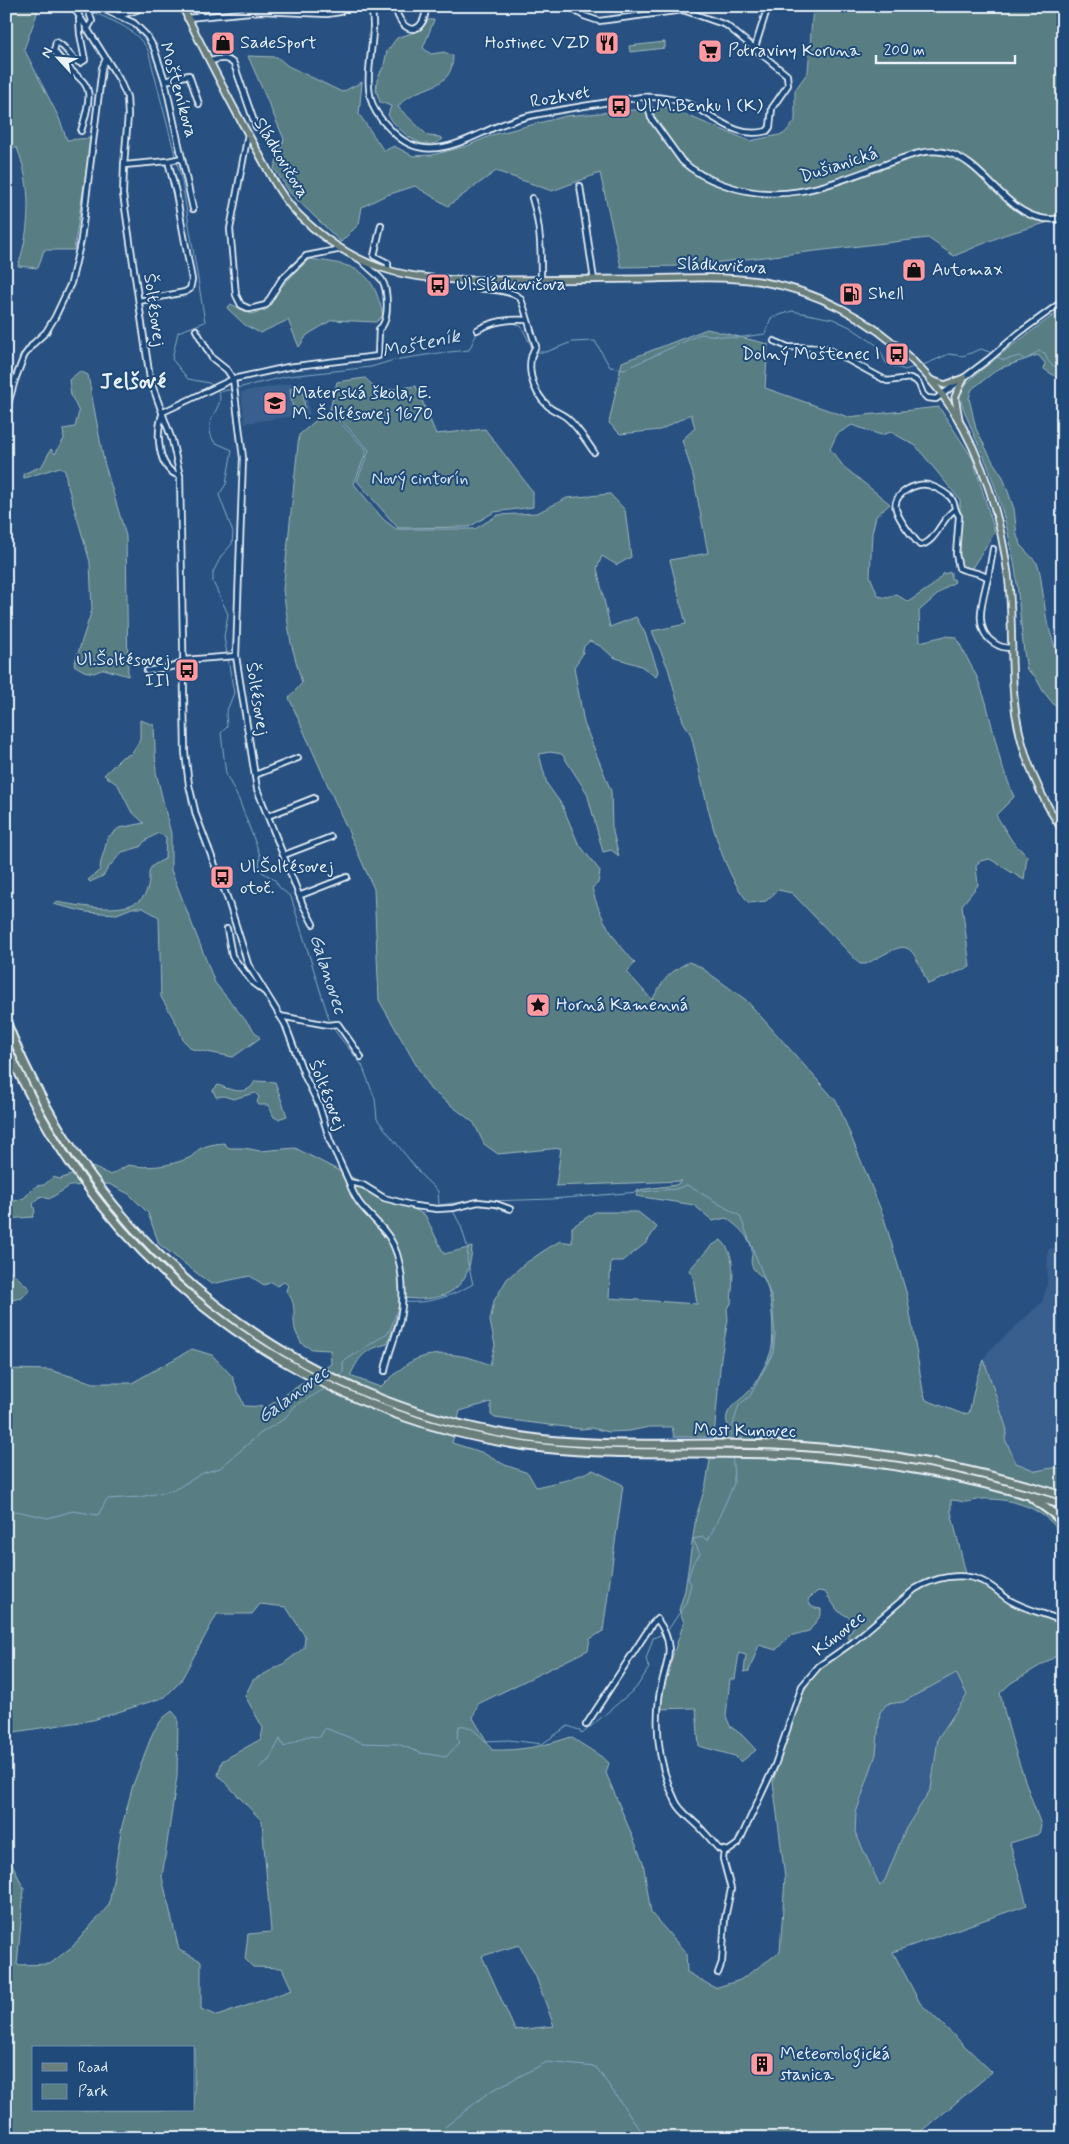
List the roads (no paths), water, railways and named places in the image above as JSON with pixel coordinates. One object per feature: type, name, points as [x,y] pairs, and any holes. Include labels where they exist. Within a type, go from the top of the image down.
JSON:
[{"type":"highway","name":"Most Kunovec","points":[[6,1021],[36,1089],[76,1157],[140,1237],[186,1282],[232,1318],[285,1353],[328,1376],[389,1401],[448,1421],[493,1432],[541,1439],[586,1442],[746,1444],[828,1448],[881,1454],[938,1464],[1001,1478],[1063,1496]]},
{"type":"highway","name":"Most Kunovec","points":[[6,1045],[33,1101],[67,1159],[113,1219],[163,1272],[229,1326],[282,1361],[316,1379],[385,1410],[443,1429],[543,1448],[588,1451],[773,1454],[828,1457],[921,1470],[1028,1494],[1062,1504]]},
{"type":"highway","points":[[1028,1494],[1063,1523]]},
{"type":"main road","name":"Sládkovičova","points":[[182,6],[248,134],[291,207],[306,222],[342,249],[361,260],[388,270],[424,279],[594,280],[710,278],[746,280],[780,286],[824,300],[853,315],[888,338],[918,366],[942,395],[959,421],[974,449],[990,487],[998,517],[1008,576],[1016,716],[1023,745],[1045,801],[1063,832]]},
{"type":"main road","points":[[930,379],[945,385],[964,378]]},
{"type":"main road","points":[[959,421],[954,398],[964,378]]},
{"type":"street","name":"Šoltésovej","points":[[72,6],[119,79],[127,97],[128,116],[123,194],[150,379],[174,446],[180,476],[185,752],[188,785],[196,815],[228,900],[248,964],[285,1024],[305,1077],[319,1105],[330,1141],[349,1182]]},
{"type":"street","points":[[87,6],[91,25],[87,30]]},
{"type":"street","name":"Mošteníkova","points":[[98,6],[134,23],[147,36],[154,48],[165,81],[175,159],[176,193],[192,280],[190,289],[186,292],[139,300]]},
{"type":"street","points":[[118,16],[137,10],[139,6]]},
{"type":"street","points":[[194,6],[201,16]]},
{"type":"street","points":[[244,6],[244,13]]},
{"type":"street","name":"Rozkvet","points":[[371,6],[374,27],[369,83],[373,106],[383,122],[397,137],[412,145],[428,148],[446,148],[471,140],[504,124],[529,116],[659,96],[695,108],[732,130],[745,133],[767,132],[770,127],[772,108],[785,91],[788,80],[782,70],[755,47]]},
{"type":"street","points":[[395,6],[398,18],[404,27],[411,29],[418,27],[422,22],[425,17],[426,6]]},
{"type":"street","points":[[568,6],[584,16],[599,21],[683,10],[726,25],[755,47],[768,6]]},
{"type":"street","points":[[187,18],[279,9],[327,14],[340,12]]},
{"type":"street","points":[[79,19],[85,60],[80,63],[75,61],[61,44],[56,42],[54,51],[64,64],[81,77],[88,88],[88,107],[81,131]]},
{"type":"street","name":"Sládkovičova","points":[[211,62],[221,58],[234,64],[256,127]]},
{"type":"street","points":[[6,411],[24,356],[51,325],[71,283],[82,240],[102,68],[106,59]]},
{"type":"street","points":[[165,81],[189,75],[199,104]]},
{"type":"street","name":"Dušianická","points":[[646,97],[651,118],[682,161],[688,167],[713,181],[738,190],[778,194],[806,191],[913,155],[938,151],[950,153],[962,159],[1006,198],[1028,213],[1043,218],[1063,218]]},
{"type":"street","points":[[248,134],[230,229],[236,295],[241,305],[250,309],[266,305],[281,280],[306,256],[342,249]]},
{"type":"street","name":"Mošteníkova","points":[[124,165],[175,159]]},
{"type":"street","name":"Mošteníkova","points":[[175,159],[193,209]]},
{"type":"street","points":[[580,186],[594,280]]},
{"type":"street","points":[[532,198],[538,218],[541,242],[541,280]]},
{"type":"street","points":[[381,224],[374,256],[388,263],[388,270]]},
{"type":"street","points":[[180,476],[170,471],[162,459],[158,430],[162,412],[233,379],[288,367],[378,356],[379,329],[383,326],[387,317],[387,300],[382,281],[361,260]]},
{"type":"street","name":"Sládkovičova","points":[[462,280],[467,287],[510,292],[519,297],[523,303],[536,346],[529,360],[533,383],[539,396],[549,408],[568,419],[594,452]]},
{"type":"street","points":[[774,341],[788,347],[826,348],[887,381],[915,380],[927,398],[936,399],[990,358],[1019,332],[1063,301]]},
{"type":"street","points":[[477,330],[490,323],[510,319],[527,320]]},
{"type":"street","points":[[196,330],[212,358],[227,370],[233,379]]},
{"type":"street","name":"Šoltésovej","points":[[233,379],[243,458],[236,656],[257,789],[313,924]]},
{"type":"street","points":[[954,510],[946,516],[929,542],[920,545],[916,542],[896,510],[896,504],[899,496],[917,485],[928,485],[951,497],[954,502],[954,510],[959,516],[960,524],[956,554],[959,568],[967,572],[981,572],[988,578]]},
{"type":"street","points":[[992,549],[982,604],[981,623],[987,639],[999,647],[1012,647]]},
{"type":"street","name":"Šoltésovej","points":[[147,671],[176,666],[184,660],[236,656]]},
{"type":"street","points":[[255,774],[298,758]]},
{"type":"street","points":[[268,816],[314,798]]},
{"type":"street","points":[[284,856],[331,837]]},
{"type":"street","points":[[301,895],[347,877]]},
{"type":"street","name":"Šoltésovej","points":[[226,929],[232,956],[253,983],[260,990],[266,992]]},
{"type":"street","points":[[280,1016],[338,1024],[361,1057]]},
{"type":"street","points":[[349,1182],[363,1186],[384,1198],[415,1206],[437,1209],[453,1208],[478,1202],[496,1204],[510,1210]]},
{"type":"street","points":[[349,1182],[356,1201],[388,1236],[399,1258],[401,1273],[400,1319],[385,1371]]},
{"type":"street","name":"Kúnovec","points":[[724,1851],[732,1849],[738,1844],[743,1834],[775,1765],[802,1686],[819,1666],[853,1642],[915,1589],[925,1583],[942,1578],[964,1576],[987,1584],[1012,1601],[1063,1621]]},
{"type":"street","points":[[586,1725],[657,1619],[665,1629],[670,1644],[669,1662],[659,1697],[659,1749],[661,1765],[676,1804],[716,1846],[724,1851],[723,1859],[731,1889],[731,1896],[724,1918],[722,1962],[718,1973]]},
{"type":"waterway","name":"Mošteník","points":[[90,11],[130,31],[143,42],[148,50],[182,182],[205,322],[178,332],[172,359],[188,379],[209,383],[213,386]]},
{"type":"waterway","name":"Mošteník","points":[[536,352],[546,352],[572,342],[595,341],[610,367],[625,369],[701,334],[736,338],[765,334],[771,318],[792,311],[833,319],[850,327],[878,346],[886,363],[905,370],[914,367]]},
{"type":"waterway","name":"Mošteník","points":[[512,322],[521,326],[533,349]]},
{"type":"waterway","name":"Mošteník","points":[[497,324],[506,323]]},
{"type":"waterway","name":"Mošteník","points":[[237,388],[289,376],[371,367],[394,360],[469,350],[477,333],[489,327]]},
{"type":"waterway","name":"Mošteník","points":[[921,366],[949,354],[963,356],[981,349],[992,353]]},
{"type":"waterway","name":"Mošteník","points":[[995,356],[1004,360],[1020,356],[1025,360],[1039,351],[1045,353],[1053,366],[1063,368]]},
{"type":"waterway","name":"Mošteník","points":[[216,389],[219,392],[233,389]]},
{"type":"waterway","name":"Galanovec","points":[[219,392],[218,407],[211,420],[210,433],[214,442],[232,450],[226,484],[219,495],[233,532],[232,544],[222,555],[213,572],[213,582],[228,614],[224,637],[234,693],[226,713],[227,727],[221,733],[226,774],[239,800],[260,855],[259,870],[275,880],[279,887],[291,897],[330,1022]]},
{"type":"waterway","name":"Galanovec","points":[[331,1026],[362,1065],[375,1099],[377,1119],[423,1177],[438,1191],[439,1205],[443,1206]]},
{"type":"waterway","points":[[490,1201],[552,1199],[676,1189],[687,1185],[740,1216],[772,1298],[775,1335],[773,1353],[750,1396],[739,1405],[731,1431],[732,1441]]},
{"type":"waterway","points":[[440,1205],[476,1200]]},
{"type":"waterway","name":"Galanovec","points":[[405,1302],[423,1302],[440,1298],[473,1284],[467,1260],[468,1249],[461,1226],[453,1211]]},
{"type":"waterway","name":"Galanovec","points":[[340,1376],[343,1373],[343,1362],[389,1332],[401,1301]]},
{"type":"waterway","name":"Galanovec","points":[[6,1514],[16,1511],[48,1518],[73,1511],[98,1515],[107,1499],[140,1497],[174,1490],[203,1473],[220,1468],[261,1433],[284,1419],[295,1406],[328,1387]]},
{"type":"waterway","points":[[666,1633],[686,1603],[691,1584],[688,1579],[693,1563],[700,1554],[693,1539],[703,1537],[708,1540],[734,1483],[732,1455]]},
{"type":"waterway","points":[[260,1767],[269,1760],[280,1739],[284,1747],[307,1736],[320,1737],[325,1728],[363,1743],[398,1744],[421,1753],[446,1757],[460,1742],[457,1738],[459,1726],[467,1726],[485,1741],[509,1740],[542,1744],[568,1726],[579,1730],[582,1734],[636,1688],[649,1668],[646,1659],[653,1638],[663,1634]]},
{"type":"waterway","points":[[445,2127],[489,2092],[547,2062],[596,2067],[646,2138]]},
{"type":"place","name":"SadeSport","points":[[223,43]]},
{"type":"place","name":"Hostinec VZD","points":[[607,43]]},
{"type":"place","name":"Potraviny Koruna","points":[[710,51]]},
{"type":"place","name":"Ul.M.Benku I (K)","points":[[619,106]]},
{"type":"place","name":"Automax","points":[[914,270]]},
{"type":"place","name":"Ul.Sládkovičova","points":[[438,285]]},
{"type":"place","name":"Shell","points":[[851,294]]},
{"type":"place","name":"Dolný Moštenec I","points":[[897,354]]},
{"type":"place","name":"Materská škola, E. M. Šoltésovej 1670","points":[[275,403]]},
{"type":"place","name":"Ul.Šoltésovej III","points":[[187,670]]},
{"type":"place","name":"Ul.Šoltésovej otoč.","points":[[222,877]]},
{"type":"place","name":"Horná Kamenná","points":[[538,1005]]},
{"type":"place","name":"Meteorologická stanica","points":[[762,2064]]},
{"type":"district","name":"Jelšové","points":[[133,382]]},
{"type":"park label","name":"Nový cintorín","points":[[420,479]]}]
